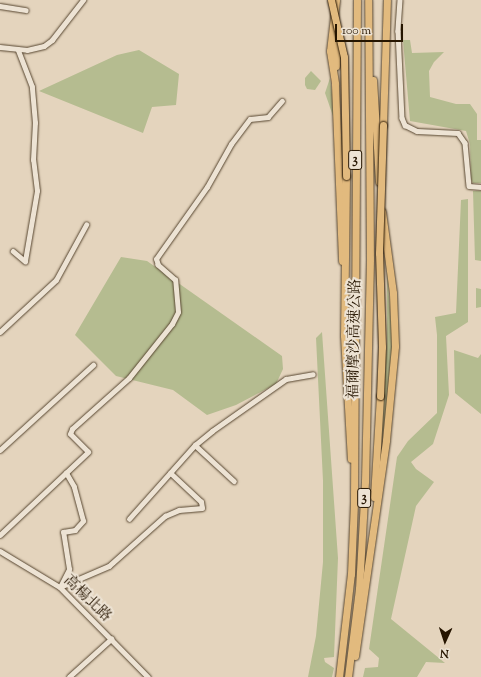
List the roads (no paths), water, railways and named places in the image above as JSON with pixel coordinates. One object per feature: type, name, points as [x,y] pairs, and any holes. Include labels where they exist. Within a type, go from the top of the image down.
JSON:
[{"type":"highway","points":[[334,0],[330,51],[335,94],[344,295]]},
{"type":"highway","points":[[334,0],[344,57],[346,176],[344,335],[354,501]]},
{"type":"highway","name":"福爾摩沙高速公路","points":[[339,677],[351,574],[354,501],[357,0]]},
{"type":"highway","name":"福爾摩沙高速公路","points":[[349,677],[359,589],[365,480],[370,258],[368,0]]},
{"type":"highway","points":[[373,533],[382,346],[379,253],[387,0]]},
{"type":"highway","points":[[349,677],[362,620],[386,440],[395,346],[393,293],[380,190],[373,83],[368,56]]},
{"type":"street","points":[[0,47],[18,50],[33,49],[52,40],[83,0]]},
{"type":"street","points":[[400,0],[398,31],[402,118],[409,129],[454,131],[463,138],[469,186],[481,187]]},
{"type":"street","points":[[0,6],[26,10]]},
{"type":"street","points":[[13,251],[25,261],[37,191],[33,160],[35,123],[32,87],[18,50]]},
{"type":"street","points":[[0,535],[88,452],[70,434],[72,429],[129,378],[172,324],[178,312],[175,280],[158,265],[156,259],[207,187],[231,144],[250,119],[268,117],[282,101]]},
{"type":"street","points":[[0,332],[56,280],[86,225]]},
{"type":"street","points":[[0,450],[93,365]]},
{"type":"street","points":[[129,519],[195,445],[286,378],[313,374]]},
{"type":"street","points":[[195,445],[234,481]]},
{"type":"street","points":[[60,587],[69,570],[63,532],[75,530],[83,521],[74,487],[66,473]]},
{"type":"street","points":[[60,587],[109,566],[165,516],[180,510],[202,508],[201,502],[170,473]]},
{"type":"street","name":"高楊北路","points":[[0,551],[60,587],[148,677]]},
{"type":"street","points":[[69,677],[111,639]]}]
